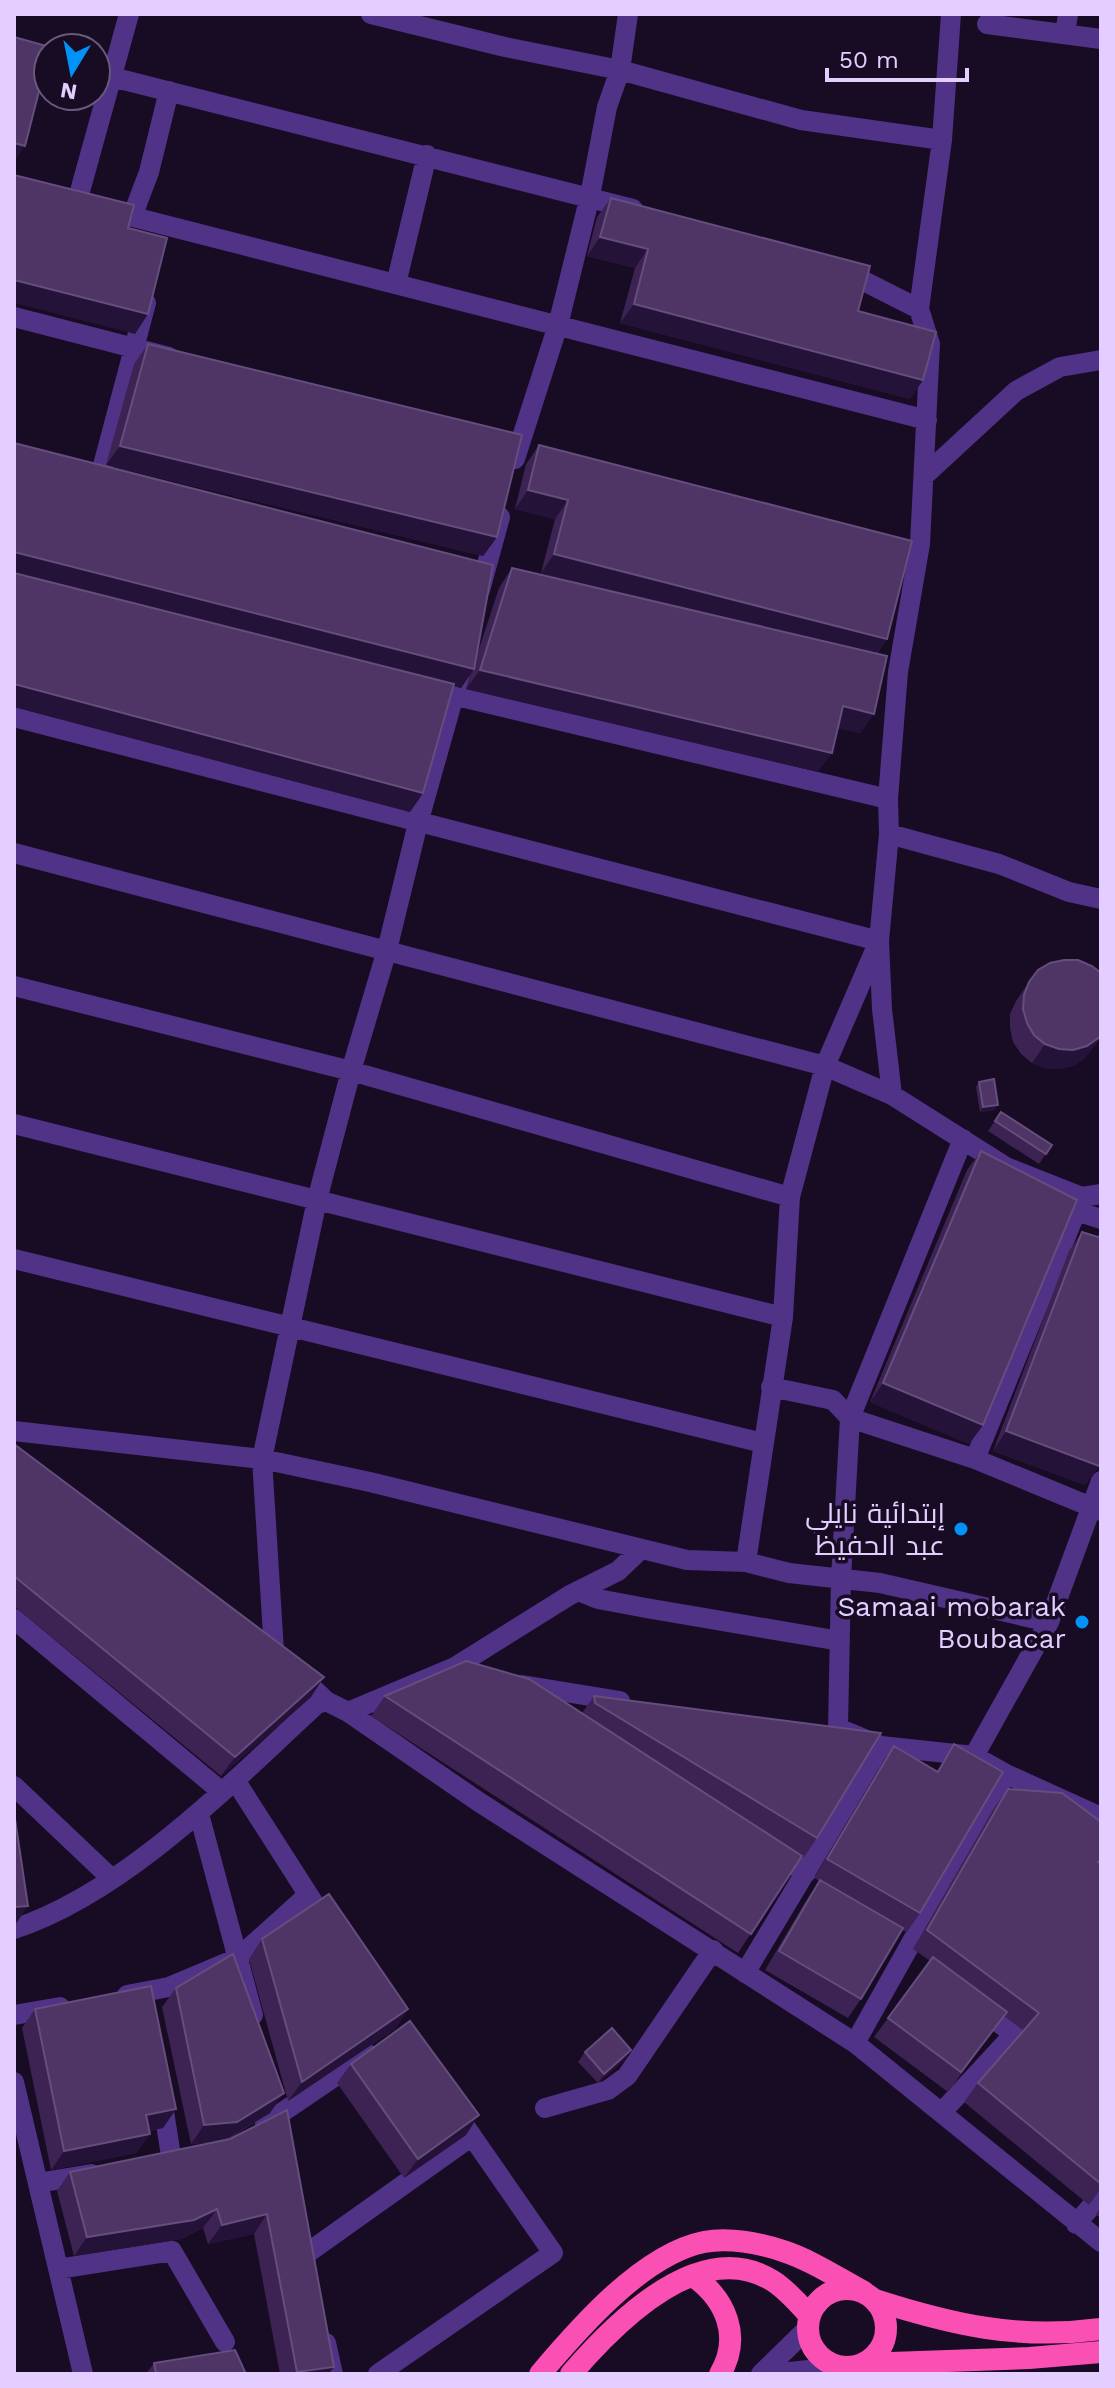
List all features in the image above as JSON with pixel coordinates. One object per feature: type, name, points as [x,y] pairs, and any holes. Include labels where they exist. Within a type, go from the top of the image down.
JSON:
[{"type":"highway","points":[[540,2374],[614,2294],[675,2251],[706,2241],[740,2241],[781,2250],[803,2258],[870,2296],[883,2310],[886,2335],[882,2347],[863,2364]]},
{"type":"highway","points":[[571,2374],[607,2333],[642,2304],[693,2276],[716,2269],[753,2273],[771,2280],[784,2289],[808,2322]]},
{"type":"highway","points":[[693,2276],[714,2293],[728,2317],[731,2335],[729,2353],[720,2374]]},
{"type":"highway","points":[[1101,2329],[1069,2333],[1001,2332],[923,2315],[851,2288],[825,2294],[815,2304],[808,2322],[809,2342],[826,2362],[838,2367],[1101,2352]]},
{"type":"street","points":[[112,56],[129,14]]},
{"type":"street","points":[[371,14],[462,38],[620,70],[801,120],[942,140]]},
{"type":"street","points":[[511,476],[558,325],[590,196],[607,107],[620,70],[628,14]]},
{"type":"street","points":[[892,1095],[882,1009],[879,941],[889,834],[891,670],[924,476],[930,344],[919,309],[942,140],[951,14]]},
{"type":"street","points":[[987,24],[1067,24],[1101,39]]},
{"type":"street","points":[[112,78],[648,213]]},
{"type":"street","points":[[132,217],[149,172],[169,91]]},
{"type":"street","points":[[93,112],[67,200],[132,217],[163,233],[396,284],[927,420]]},
{"type":"street","points":[[396,284],[427,155]]},
{"type":"street","points":[[823,264],[838,268],[919,309]]},
{"type":"street","points":[[101,473],[150,287]]},
{"type":"street","points":[[14,317],[196,364]]},
{"type":"street","points":[[924,476],[1016,391],[1060,367],[1101,360]]},
{"type":"street","points":[[477,605],[503,504]]},
{"type":"street","points":[[274,1651],[262,1459],[317,1200],[470,635]]},
{"type":"street","points":[[425,688],[888,799]]},
{"type":"street","points":[[14,717],[879,941]]},
{"type":"street","points":[[889,834],[999,864],[1069,892],[1101,899]]},
{"type":"street","points":[[14,853],[825,1066],[892,1095],[1006,1167],[1086,1200],[1101,1219]]},
{"type":"street","points":[[746,1562],[783,1317],[790,1197],[825,1066],[879,941]]},
{"type":"street","points":[[14,986],[351,1071],[790,1197]]},
{"type":"street","points":[[14,1124],[783,1317]]},
{"type":"street","points":[[963,1139],[850,1418],[840,1641],[831,1728],[881,1746],[974,1756],[1101,1817]]},
{"type":"street","points":[[975,1459],[1086,1200]]},
{"type":"street","points":[[14,1259],[763,1443]]},
{"type":"street","points":[[771,1387],[833,1400],[850,1418],[975,1459],[1096,1509]]},
{"type":"street","points":[[14,1431],[262,1459],[370,1482],[687,1560],[746,1562],[789,1573],[880,1583],[1049,1622]]},
{"type":"street","points":[[974,1756],[1049,1622],[1096,1509],[1101,1481]]},
{"type":"street","points":[[348,1712],[455,1667],[570,1595],[618,1571],[640,1550]]},
{"type":"street","points":[[581,1592],[610,1601],[840,1641]]},
{"type":"street","points":[[14,1619],[228,1786],[340,1942]]},
{"type":"street","points":[[247,1630],[274,1651],[326,1701],[348,1712],[479,1802],[855,2043],[1101,2242]]},
{"type":"street","points":[[455,1667],[480,1670]]},
{"type":"street","points":[[505,1679],[530,1688],[646,1705]]},
{"type":"street","points":[[530,1688],[547,1707]]},
{"type":"street","points":[[23,1921],[112,1879],[199,1814],[317,1704],[326,1701]]},
{"type":"street","points":[[745,1973],[808,1879],[881,1746]]},
{"type":"street","points":[[855,2043],[1006,1774]]},
{"type":"street","points":[[14,1786],[112,1879]]},
{"type":"street","points":[[199,1814],[257,2029]]},
{"type":"street","points":[[755,1840],[808,1879]]},
{"type":"street","points":[[14,2015],[93,2001],[145,2000],[238,1958],[308,1895]]},
{"type":"street","points":[[545,2108],[608,2090],[627,2076],[713,1950]]},
{"type":"street","points":[[942,2112],[1014,2034],[954,1989]]},
{"type":"street","points":[[254,2130],[389,2040]]},
{"type":"street","points":[[14,2082],[83,2374]]},
{"type":"street","points":[[159,2085],[171,2162]]},
{"type":"street","points":[[378,2374],[553,2253],[441,2092]]},
{"type":"street","points":[[306,2254],[472,2136]]},
{"type":"street","points":[[38,2183],[110,2171]]},
{"type":"street","points":[[1076,2224],[1101,2195]]},
{"type":"street","points":[[58,2269],[172,2251],[225,2342]]},
{"type":"street","points":[[761,2374],[808,2322]]},
{"type":"street","points":[[323,2329],[333,2374]]},
{"type":"street","points":[[770,2374],[838,2367]]},
{"type":"building","points":[[14,37],[32,42],[34,112],[25,146],[14,143]]},
{"type":"building","points":[[14,175],[134,205],[128,228],[167,238],[148,314],[14,280]]},
{"type":"building","points":[[611,198],[870,266],[858,311],[936,332],[923,380],[634,304],[648,249],[600,237]]},
{"type":"building","points":[[148,344],[522,435],[497,537],[120,446]]},
{"type":"building","points":[[14,443],[493,565],[474,669],[14,552]]},
{"type":"building","points":[[539,445],[912,541],[887,639],[554,554],[568,500],[528,490]]},
{"type":"building","points":[[512,568],[887,656],[874,714],[843,706],[832,753],[480,670]]},
{"type":"building","points":[[14,573],[454,684],[423,793],[14,684]]},
{"type":"building","points":[[1064,960],[1078,960],[1101,973],[1101,1036],[1087,1046],[1073,1050],[1045,1044],[1034,1035],[1023,1009],[1029,982],[1038,970]]},
{"type":"building","points":[[994,1079],[998,1105],[983,1107],[979,1082]]},
{"type":"building","points":[[1001,1112],[1052,1145],[1046,1154],[995,1121]]},
{"type":"building","points":[[981,1151],[1077,1200],[983,1425],[883,1383]]},
{"type":"building","points":[[1082,1232],[1101,1238],[1099,1466],[1006,1431]]},
{"type":"building","points":[[14,1444],[324,1677],[235,1757],[14,1576]]},
{"type":"building","points":[[466,1661],[529,1679],[802,1856],[751,1934],[385,1696]]},
{"type":"building","points":[[594,1696],[881,1733],[817,1838],[595,1703]]},
{"type":"building","points":[[954,1744],[1003,1772],[920,1913],[827,1859],[894,1746],[938,1772]]},
{"type":"building","points":[[1008,1789],[1062,1793],[1101,1822],[1101,1858],[1098,1862],[1101,1863],[1101,2184],[978,2083],[1039,2013],[927,1930]]},
{"type":"building","points":[[14,1812],[28,1906],[14,1907]]},
{"type":"building","points":[[820,1880],[903,1928],[861,1999],[779,1951]]},
{"type":"building","points":[[329,1894],[408,2009],[302,2082],[262,1939]]},
{"type":"building","points":[[233,1954],[284,2093],[237,2122],[204,2125],[176,1988]]},
{"type":"building","points":[[933,1957],[1007,2012],[961,2072],[888,2018]]},
{"type":"building","points":[[151,1986],[176,2109],[146,2115],[150,2134],[64,2151],[35,2009]]},
{"type":"building","points":[[410,2021],[479,2115],[418,2159],[351,2064]]},
{"type":"building","points":[[612,2028],[631,2050],[604,2074],[585,2052]]},
{"type":"building","points":[[287,2110],[334,2367],[297,2372],[267,2214],[222,2225],[217,2209],[194,2220],[87,2237],[70,2172],[230,2139]]},
{"type":"building","points":[[235,2350],[246,2374],[156,2374],[154,2363]]},
{"type":"place","name":"إبتدائية نايلي عبد الحفيظ","points":[[961,1529]]},
{"type":"place","name":"Samaai mobarak Boubacar","points":[[1082,1622]]}]
